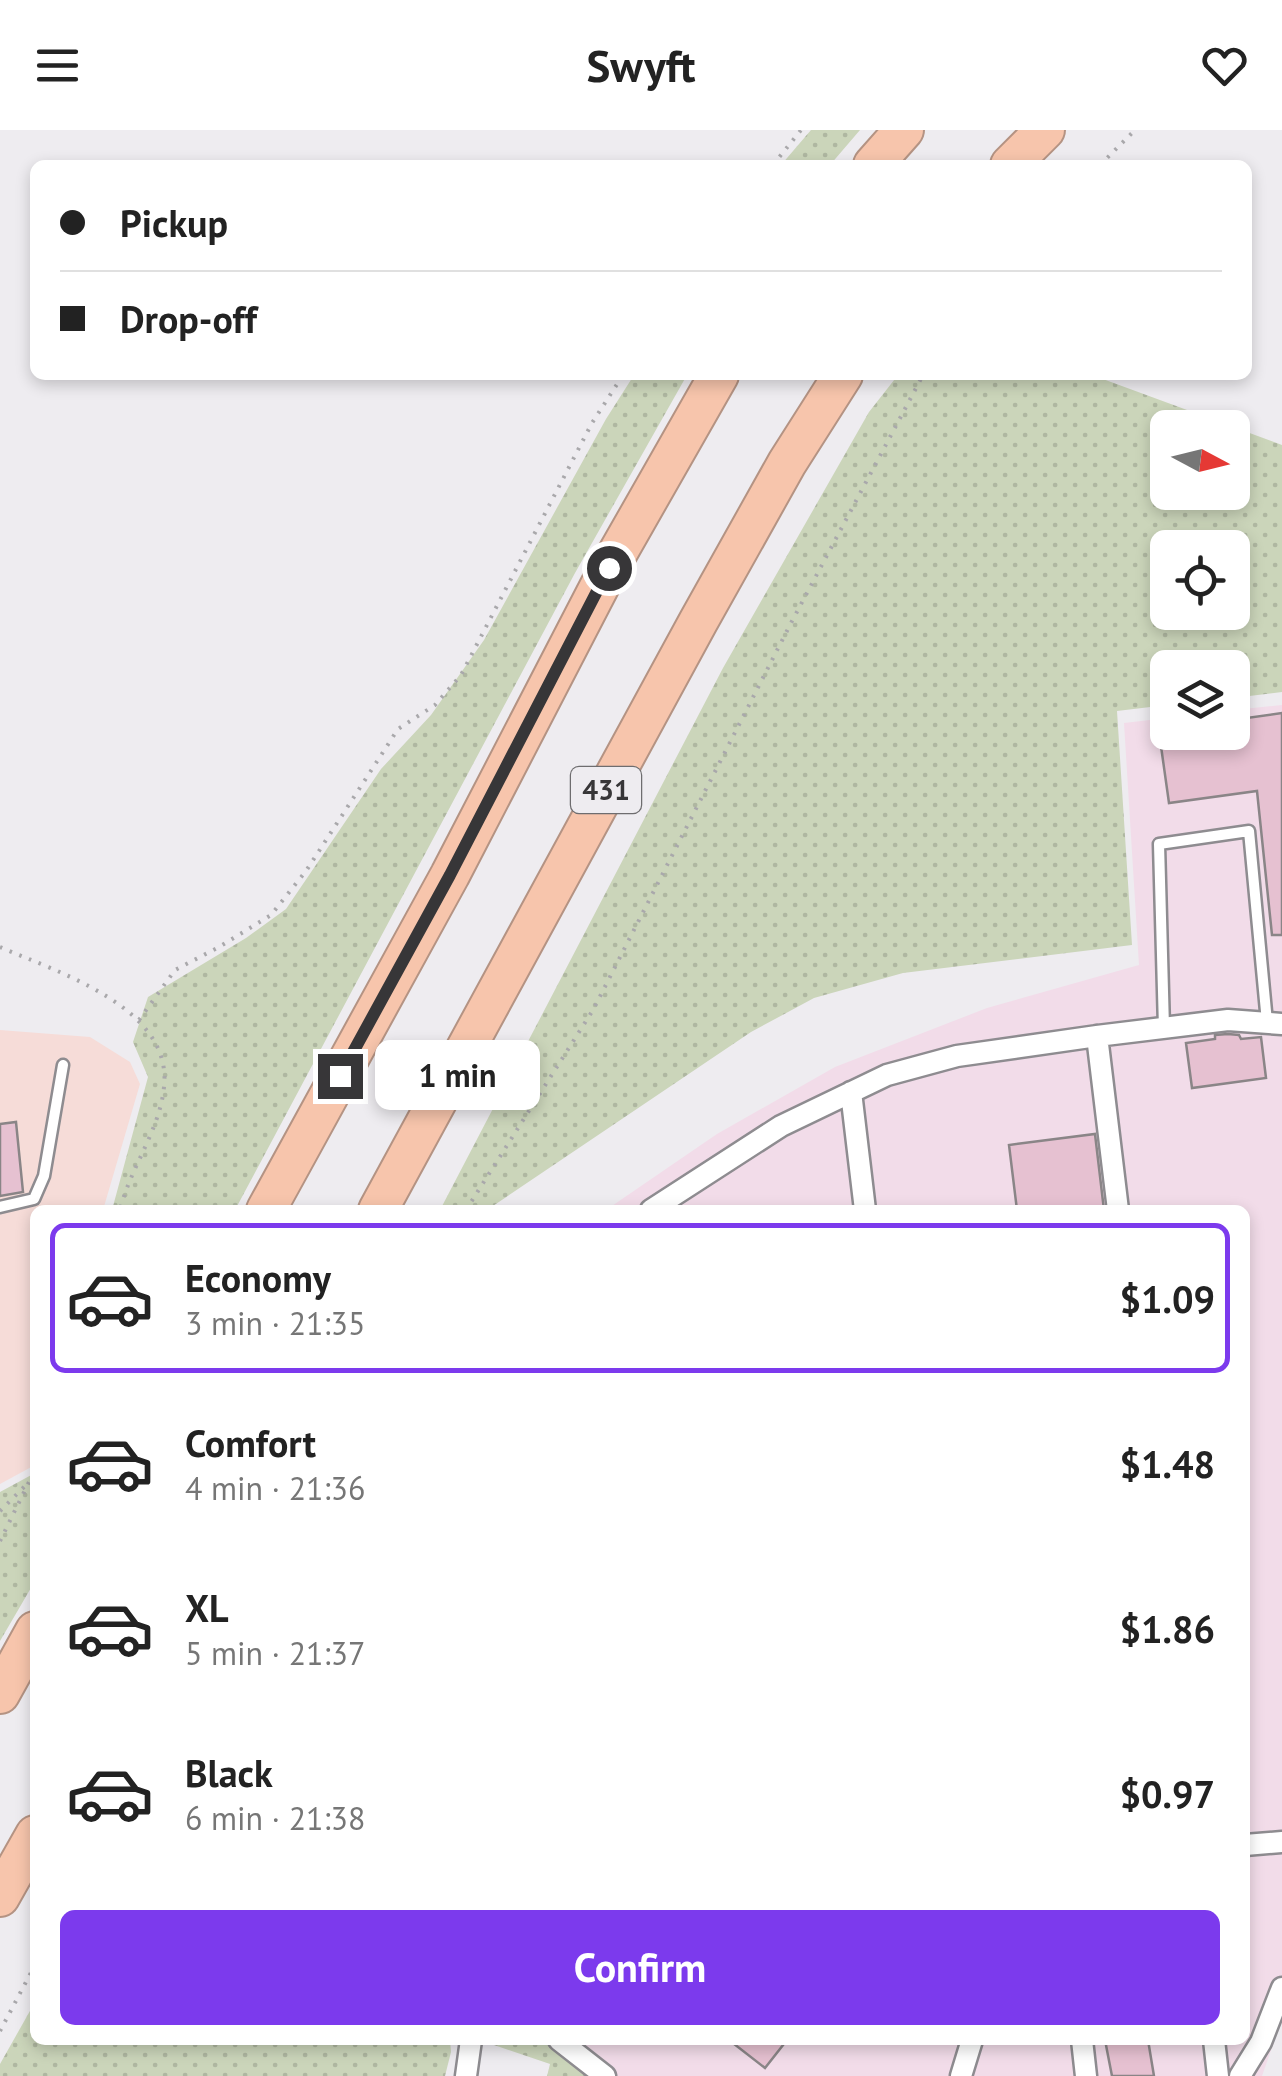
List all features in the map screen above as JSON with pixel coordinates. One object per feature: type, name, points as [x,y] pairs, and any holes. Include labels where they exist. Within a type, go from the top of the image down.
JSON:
[{"type":"highway","points":[[877,160],[904,130]]},
{"type":"highway","points":[[1015,160],[1045,130]]},
{"type":"highway","points":[[269,1205],[450,875],[609,568],[716,380]]},
{"type":"highway","name":"431","points":[[381,1205],[698,622],[787,463],[840,380]]},
{"type":"highway","points":[[0,1694],[30,1641]]},
{"type":"highway","points":[[0,1897],[30,1844]]},
{"type":"street","points":[[659,1205],[782,1126],[887,1074],[956,1056],[1096,1036],[1228,1020],[1274,1023]]},
{"type":"street","points":[[1096,1036],[1117,1205]]},
{"type":"street","points":[[851,1092],[865,1205]]},
{"type":"street","points":[[1250,1845],[1282,1842]]},
{"type":"street","points":[[1240,2076],[1262,2042],[1282,1988]]},
{"type":"street","points":[[466,2076],[470,2045]]},
{"type":"street","points":[[564,2045],[605,2076]]},
{"type":"street","points":[[961,2076],[970,2045]]},
{"type":"street","points":[[1083,2045],[1086,2076]]},
{"type":"street","points":[[1215,2045],[1218,2076]]},
{"type":"lane","points":[[1164,1028],[1159,844],[1249,831],[1274,1023]]},
{"type":"lane","points":[[0,1207],[34,1198],[44,1176],[63,1065]]},
{"type":"path","points":[[776,160],[800,130]]},
{"type":"path","points":[[1105,160],[1135,130]]},
{"type":"path","points":[[139,1020],[175,970],[220,948],[271,915],[306,871],[398,729],[435,705],[461,675],[592,423],[620,380]]},
{"type":"path","points":[[469,1205],[593,1010],[790,623],[919,380]]},
{"type":"path","points":[[0,947],[86,984],[123,1005],[139,1020],[162,1060],[164,1086],[156,1117],[122,1205]]},
{"type":"path","points":[[0,1511],[30,1480]]},
{"type":"path","points":[[0,1541],[30,1480]]},
{"type":"path","points":[[0,2031],[30,1974]]},
{"type":"shaded area","points":[[1282,705],[1282,2019],[1262,2076],[597,2076],[547,2045],[1250,2045],[1250,1205],[613,1205],[717,1134],[835,1067],[987,1008],[1139,965],[1124,723],[1150,720],[1150,750],[1250,750],[1250,708]]},
{"type":"shaded area","points":[[0,1030],[90,1037],[130,1062],[140,1084],[104,1205],[30,1205],[30,1468],[0,1484]]},
{"type":"green space","points":[[811,130],[860,130],[834,160],[785,160]]},
{"type":"green space","points":[[631,380],[684,380],[575,573],[238,1205],[113,1205],[148,1077],[133,1042],[148,997],[286,909],[381,769],[431,715],[484,640]]},
{"type":"green space","points":[[894,380],[1106,380],[1187,410],[1150,410],[1150,510],[1250,510],[1250,433],[1282,445],[1282,692],[1250,696],[1250,650],[1150,650],[1150,707],[1117,711],[1132,945],[903,973],[814,998],[751,1032],[494,1205],[443,1205],[723,668],[869,412]]},
{"type":"green space","points":[[30,1476],[30,1590],[0,1641],[0,1492]]},
{"type":"green space","points":[[30,2011],[30,2045],[450,2045],[451,2052],[445,2076],[0,2076],[0,2064]]},
{"type":"green space","points":[[494,2045],[551,2045],[588,2076],[547,2076],[550,2064]]},
{"type":"building","points":[[1282,713],[1282,935],[1272,935],[1257,791],[1169,803],[1162,750],[1250,750],[1250,717]]},
{"type":"building","points":[[1239,1035],[1241,1039],[1261,1037],[1266,1078],[1192,1088],[1186,1043]]},
{"type":"building","points":[[16,1122],[23,1192],[0,1196],[0,1124]]},
{"type":"building","points":[[1095,1134],[1103,1205],[1016,1205],[1009,1145]]},
{"type":"building","points":[[735,2045],[783,2045],[765,2068]]},
{"type":"building","points":[[1106,2045],[1149,2045],[1154,2076],[1112,2076]]},
{"type":"route","points":[[340,1076],[450,875],[609,568]]}]
